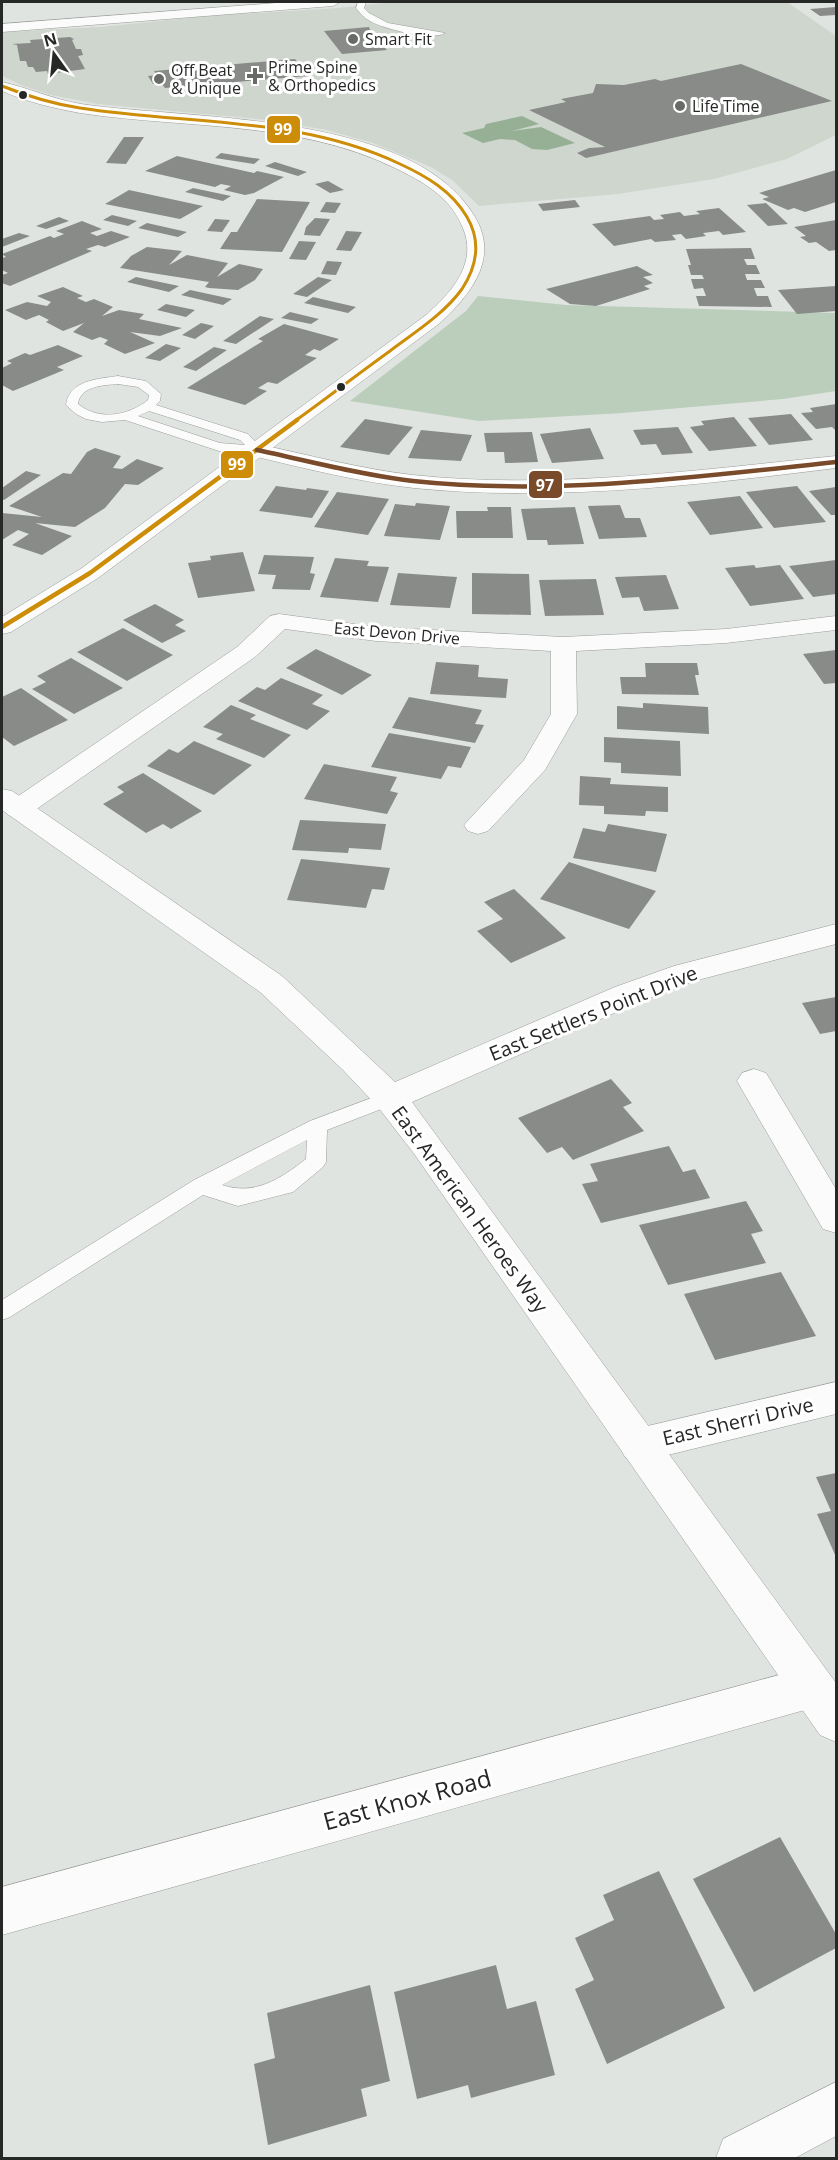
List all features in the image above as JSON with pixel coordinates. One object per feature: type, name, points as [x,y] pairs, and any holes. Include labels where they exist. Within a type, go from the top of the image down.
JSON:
[{"type":"street","points":[[2,18],[211,2]]},
{"type":"street","points":[[2,28],[333,2]]},
{"type":"street","points":[[2,86],[44,100],[83,108],[250,124],[336,140],[404,165],[430,179],[462,208],[477,245],[469,279],[455,298],[415,333],[90,573],[2,627]]},
{"type":"street","points":[[257,450],[365,472],[434,483],[516,485],[636,481],[837,462]]},
{"type":"street","name":"East Devon Drive","points":[[10,803],[246,652],[279,621],[376,634],[563,644],[726,636],[837,623]]},
{"type":"street","points":[[478,825],[535,764],[564,714],[563,644]]},
{"type":"street","name":"East American Heroes Way","points":[[10,803],[271,984],[390,1098],[427,1146],[824,1704]]},
{"type":"street","name":"East Settlers Point Drive","points":[[390,1098],[636,991],[718,964],[837,934]]},
{"type":"street","points":[[754,1081],[837,1219]]},
{"type":"street","name":"East Sherri Drive","points":[[639,1445],[837,1398]]},
{"type":"street","name":"East Knox Road","points":[[2,1911],[824,1704]]},
{"type":"street","points":[[742,2158],[837,2108]]},
{"type":"lane","points":[[362,2],[360,8],[371,20],[418,32],[441,33],[392,19],[386,14]]},
{"type":"lane","points":[[131,381],[142,384],[155,394],[154,401],[149,407],[126,416],[111,418],[86,414],[72,405],[71,399],[82,388],[92,384],[131,381]]},
{"type":"lane","points":[[149,407],[244,437],[257,450]]},
{"type":"lane","points":[[126,416],[219,447],[257,450]]},
{"type":"lane","points":[[2,1311],[201,1186],[317,1126],[390,1098]]},
{"type":"lane","points":[[201,1186],[238,1198],[286,1186],[316,1162],[317,1126]]},
{"type":"shaded area","points":[[393,2],[787,2],[836,36],[836,135],[787,159],[714,179],[618,194],[479,206],[452,180],[431,167],[373,143],[327,130],[268,120],[98,104],[51,95],[2,76],[2,32],[101,27],[207,16],[338,8]]},
{"type":"shaded area","points":[[522,116],[539,124],[512,131],[541,127],[575,143],[547,150],[532,149],[515,140],[500,139],[483,143],[462,133],[484,128],[486,124]]},
{"type":"shaded area","points":[[478,296],[566,305],[836,313],[836,391],[783,399],[623,413],[479,421],[350,401],[466,311]]},
{"type":"building","points":[[836,7],[836,15],[820,16],[810,9]]},
{"type":"building","points":[[369,27],[372,35],[387,50],[342,54],[324,31]]},
{"type":"building","points":[[70,37],[74,39],[72,40],[76,49],[81,49],[83,55],[78,56],[85,69],[48,74],[47,71],[36,72],[33,67],[28,67],[26,61],[20,61],[17,45],[12,44],[31,43],[30,40]]},
{"type":"building","points":[[295,59],[308,76],[165,88],[162,84],[153,84],[148,76],[157,75],[154,71]]},
{"type":"building","name":"Life Time","points":[[741,64],[832,101],[586,158],[577,153],[589,148],[605,147],[529,110],[566,102],[561,99],[593,93],[596,84],[624,85],[655,79],[661,81]]},
{"type":"building","points":[[124,137],[144,137],[126,164],[106,163]]},
{"type":"building","points":[[221,153],[260,159],[254,164],[215,158]]},
{"type":"building","points":[[177,156],[254,173],[257,171],[284,177],[254,193],[245,195],[224,190],[231,186],[221,184],[215,187],[145,171]]},
{"type":"building","points":[[275,162],[307,172],[298,176],[265,166]]},
{"type":"building","points":[[836,170],[836,202],[805,212],[794,208],[788,210],[762,199],[769,197],[759,193]]},
{"type":"building","points":[[328,181],[344,190],[330,193],[315,184]]},
{"type":"building","points":[[193,188],[231,196],[223,201],[185,192]]},
{"type":"building","points":[[129,190],[203,206],[180,219],[105,204]]},
{"type":"building","points":[[257,199],[310,202],[282,252],[220,249],[231,232],[237,232]]},
{"type":"building","points":[[575,200],[580,207],[543,211],[538,204]]},
{"type":"building","points":[[326,202],[341,203],[335,213],[320,212]]},
{"type":"building","points":[[766,203],[788,224],[768,226],[747,205]]},
{"type":"building","points":[[719,208],[746,232],[723,235],[719,231],[703,233],[706,236],[686,239],[681,234],[672,235],[676,240],[655,242],[651,239],[614,246],[592,224],[650,216],[654,220],[664,219],[660,215],[680,212],[684,216],[700,214],[696,211]]},
{"type":"building","points":[[112,215],[137,221],[128,226],[103,220]]},
{"type":"building","points":[[59,217],[69,221],[46,229],[36,226]]},
{"type":"building","points":[[315,218],[330,219],[320,236],[304,235],[306,227]]},
{"type":"building","points":[[215,219],[230,220],[222,232],[207,231]]},
{"type":"building","points":[[836,220],[836,250],[829,251],[816,242],[809,243],[800,237],[806,236],[794,227]]},
{"type":"building","points":[[82,221],[102,229],[90,233],[97,236],[111,231],[130,237],[105,247],[98,245],[86,249],[92,251],[10,286],[2,283],[2,275],[8,273],[2,270],[2,258],[6,257],[2,254],[50,236],[54,238],[64,234],[56,231]]},
{"type":"building","points":[[147,223],[187,232],[178,237],[138,228]]},
{"type":"building","points":[[346,231],[362,232],[351,251],[336,250]]},
{"type":"building","points":[[19,233],[30,236],[2,247],[2,239]]},
{"type":"building","points":[[299,241],[316,242],[306,260],[289,259]]},
{"type":"building","points":[[147,247],[182,251],[169,265],[187,255],[228,263],[217,277],[239,264],[263,269],[255,280],[238,290],[209,288],[205,287],[209,282],[120,268],[131,256]]},
{"type":"building","points":[[751,248],[755,259],[744,259],[747,265],[756,265],[760,274],[745,274],[747,280],[761,280],[765,288],[754,288],[757,296],[768,296],[772,307],[699,306],[696,296],[706,296],[703,288],[694,289],[691,279],[704,279],[702,275],[691,275],[688,265],[691,265],[686,249]]},
{"type":"building","points":[[327,261],[342,262],[336,275],[321,274]]},
{"type":"building","points":[[637,266],[653,275],[643,277],[653,283],[644,286],[650,289],[596,306],[570,304],[546,289]]},
{"type":"building","points":[[136,277],[179,286],[169,292],[127,282]]},
{"type":"building","points":[[318,277],[332,280],[307,297],[293,294]]},
{"type":"building","points":[[836,286],[836,311],[797,314],[778,290]]},
{"type":"building","points":[[63,287],[83,296],[77,298],[86,302],[94,299],[113,307],[102,316],[119,310],[144,314],[139,319],[182,328],[160,336],[130,332],[155,343],[125,354],[104,344],[108,340],[100,337],[92,340],[73,332],[84,323],[63,331],[46,322],[49,320],[39,315],[26,320],[5,310],[27,302],[47,306],[51,302],[37,296]]},
{"type":"building","points":[[190,290],[232,299],[223,305],[181,295]]},
{"type":"building","points":[[313,297],[356,307],[348,313],[304,303]]},
{"type":"building","points":[[166,304],[195,310],[186,317],[157,310]]},
{"type":"building","points":[[290,312],[319,319],[311,324],[281,318]]},
{"type":"building","points":[[260,316],[274,319],[236,344],[223,341]]},
{"type":"building","points":[[201,323],[214,326],[195,339],[182,335]]},
{"type":"building","points":[[284,324],[339,339],[320,351],[314,349],[305,355],[317,358],[277,384],[268,382],[258,388],[267,391],[245,405],[187,388],[263,341],[258,339]]},
{"type":"building","points":[[166,344],[181,348],[160,361],[145,358]]},
{"type":"building","points":[[58,345],[83,356],[57,367],[64,370],[13,391],[2,385],[2,368],[12,363],[7,361],[25,353],[30,355]]},
{"type":"building","points":[[214,347],[227,350],[196,371],[183,367]]},
{"type":"building","points":[[836,404],[836,431],[832,427],[816,429],[801,413],[813,412],[810,408]]},
{"type":"building","points":[[791,414],[813,440],[769,445],[748,418]]},
{"type":"building","points":[[734,417],[757,446],[709,451],[690,427],[704,425],[701,421]]},
{"type":"building","points":[[365,419],[413,427],[389,455],[340,447]]},
{"type":"building","points":[[678,427],[693,453],[662,455],[656,444],[641,445],[633,430]]},
{"type":"building","points":[[590,428],[604,459],[552,463],[540,434]]},
{"type":"building","points":[[421,430],[472,435],[461,461],[408,458]]},
{"type":"building","points":[[532,432],[538,462],[505,463],[504,452],[487,452],[484,433]]},
{"type":"building","points":[[95,448],[121,456],[113,468],[122,469],[137,459],[164,468],[138,485],[125,484],[105,508],[75,527],[35,523],[72,536],[42,555],[12,545],[29,534],[18,530],[2,540],[2,513],[42,517],[9,506],[63,473],[71,474],[87,452]]},
{"type":"building","points":[[26,471],[41,475],[4,500],[2,499],[2,488]]},
{"type":"building","points":[[276,486],[329,491],[312,518],[259,511]]},
{"type":"building","points":[[797,486],[826,522],[774,528],[746,492]]},
{"type":"building","points":[[836,487],[836,515],[831,515],[809,491]]},
{"type":"building","points":[[337,492],[389,499],[368,535],[314,527]]},
{"type":"building","points":[[740,496],[763,528],[710,535],[687,502]]},
{"type":"building","points":[[416,503],[450,506],[440,540],[384,536],[395,504],[415,506]]},
{"type":"building","points":[[620,505],[625,518],[640,518],[647,537],[599,539],[588,506]]},
{"type":"building","points":[[487,507],[511,507],[513,538],[457,538],[456,511],[488,511]]},
{"type":"building","points":[[575,507],[584,544],[548,545],[547,540],[527,540],[521,509]]},
{"type":"building","points":[[243,552],[255,591],[198,598],[188,563],[211,560],[210,556]]},
{"type":"building","points":[[264,555],[314,557],[310,573],[315,574],[310,590],[272,589],[276,575],[258,574]]},
{"type":"building","points":[[335,558],[369,561],[367,566],[389,567],[378,602],[320,597]]},
{"type":"building","points":[[836,560],[836,594],[813,597],[789,566]]},
{"type":"building","points":[[754,565],[756,568],[780,565],[804,599],[750,606],[725,568]]},
{"type":"building","points":[[398,573],[457,577],[450,608],[390,605]]},
{"type":"building","points":[[472,573],[529,574],[531,615],[472,614]]},
{"type":"building","points":[[666,575],[679,609],[644,611],[639,597],[622,598],[615,577]]},
{"type":"building","points":[[596,579],[604,615],[545,616],[539,580]]},
{"type":"building","points":[[155,604],[184,620],[175,625],[186,631],[162,643],[123,620]]},
{"type":"building","points":[[123,628],[173,655],[127,681],[77,652]]},
{"type":"building","points":[[316,649],[372,675],[342,695],[286,668]]},
{"type":"building","points":[[836,650],[836,683],[824,684],[803,654]]},
{"type":"building","points":[[71,658],[123,688],[74,714],[32,689],[46,682],[37,676]]},
{"type":"building","points":[[436,662],[479,665],[478,677],[508,679],[506,698],[430,694]]},
{"type":"building","points":[[645,663],[697,663],[699,675],[695,675],[699,695],[622,694],[620,677],[646,677]]},
{"type":"building","points":[[281,678],[323,695],[312,704],[330,711],[307,730],[238,701],[257,687],[265,690]]},
{"type":"building","points":[[21,688],[68,720],[14,746],[2,737],[2,697]]},
{"type":"building","points":[[409,697],[482,710],[475,724],[484,725],[475,743],[392,728]]},
{"type":"building","points":[[643,703],[708,707],[709,734],[617,729],[617,706],[643,708]]},
{"type":"building","points":[[231,705],[256,715],[250,719],[291,735],[264,758],[216,739],[223,734],[203,727]]},
{"type":"building","points":[[389,733],[471,747],[461,768],[448,766],[441,779],[371,767]]},
{"type":"building","points":[[604,737],[680,741],[681,776],[621,773],[621,763],[604,762]]},
{"type":"building","points":[[194,741],[252,765],[214,795],[147,766],[169,749],[178,753]]},
{"type":"building","points":[[324,764],[397,777],[390,791],[398,793],[387,814],[304,799]]},
{"type":"building","points":[[143,773],[202,811],[171,829],[163,824],[146,833],[103,804],[124,792],[117,787]]},
{"type":"building","points":[[580,776],[611,778],[610,784],[668,787],[668,812],[646,811],[645,816],[604,814],[604,806],[579,805]]},
{"type":"building","points":[[300,820],[386,824],[381,850],[349,848],[348,853],[292,850]]},
{"type":"building","points":[[608,824],[667,834],[656,872],[573,858],[583,828],[605,832]]},
{"type":"building","points":[[301,859],[390,868],[384,890],[372,889],[366,908],[287,900]]},
{"type":"building","points":[[569,862],[656,891],[629,929],[540,899]]},
{"type":"building","points":[[514,889],[566,938],[511,963],[477,931],[503,919],[484,902]]},
{"type":"building","points":[[836,997],[836,1031],[820,1034],[802,1003]]},
{"type":"building","points":[[611,1079],[632,1103],[623,1107],[644,1131],[573,1160],[562,1147],[547,1153],[518,1118]]},
{"type":"building","points":[[669,1146],[683,1172],[695,1169],[710,1198],[601,1223],[582,1184],[598,1181],[590,1164]]},
{"type":"building","points":[[746,1201],[763,1231],[751,1234],[766,1263],[668,1285],[639,1225]]},
{"type":"building","points":[[781,1272],[816,1336],[715,1360],[684,1294]]},
{"type":"building","points":[[836,1473],[836,1557],[817,1514],[831,1511],[816,1477]]},
{"type":"building","points":[[780,1837],[836,1934],[836,1948],[754,1992],[693,1879]]},
{"type":"building","points":[[659,1871],[725,2008],[607,2064],[575,1989],[594,1980],[575,1938],[614,1920],[603,1895]]},
{"type":"building","points":[[496,1965],[507,2009],[536,2001],[555,2075],[471,2098],[468,2085],[417,2099],[394,1992]]},
{"type":"building","points":[[370,1985],[390,2081],[361,2089],[367,2116],[268,2145],[254,2064],[275,2058],[267,2013]]},
{"type":"transit line","name":"99","points":[[2,86],[60,105],[121,113],[259,125],[354,145],[384,156],[441,187],[463,210],[473,230],[476,243],[476,256],[468,279],[461,290],[433,319],[90,573],[2,627]]},
{"type":"transit line","name":"97","points":[[257,450],[392,478],[486,485],[637,481],[836,462]]},
{"type":"place","name":"Smart Fit","points":[[353,39]]},
{"type":"place","name":"Prime Spine & Orthopedics","points":[[255,76]]},
{"type":"place","name":"Off Beat & Unique","points":[[159,79]]},
{"type":"place","name":"Life Time","points":[[680,106]]}]
